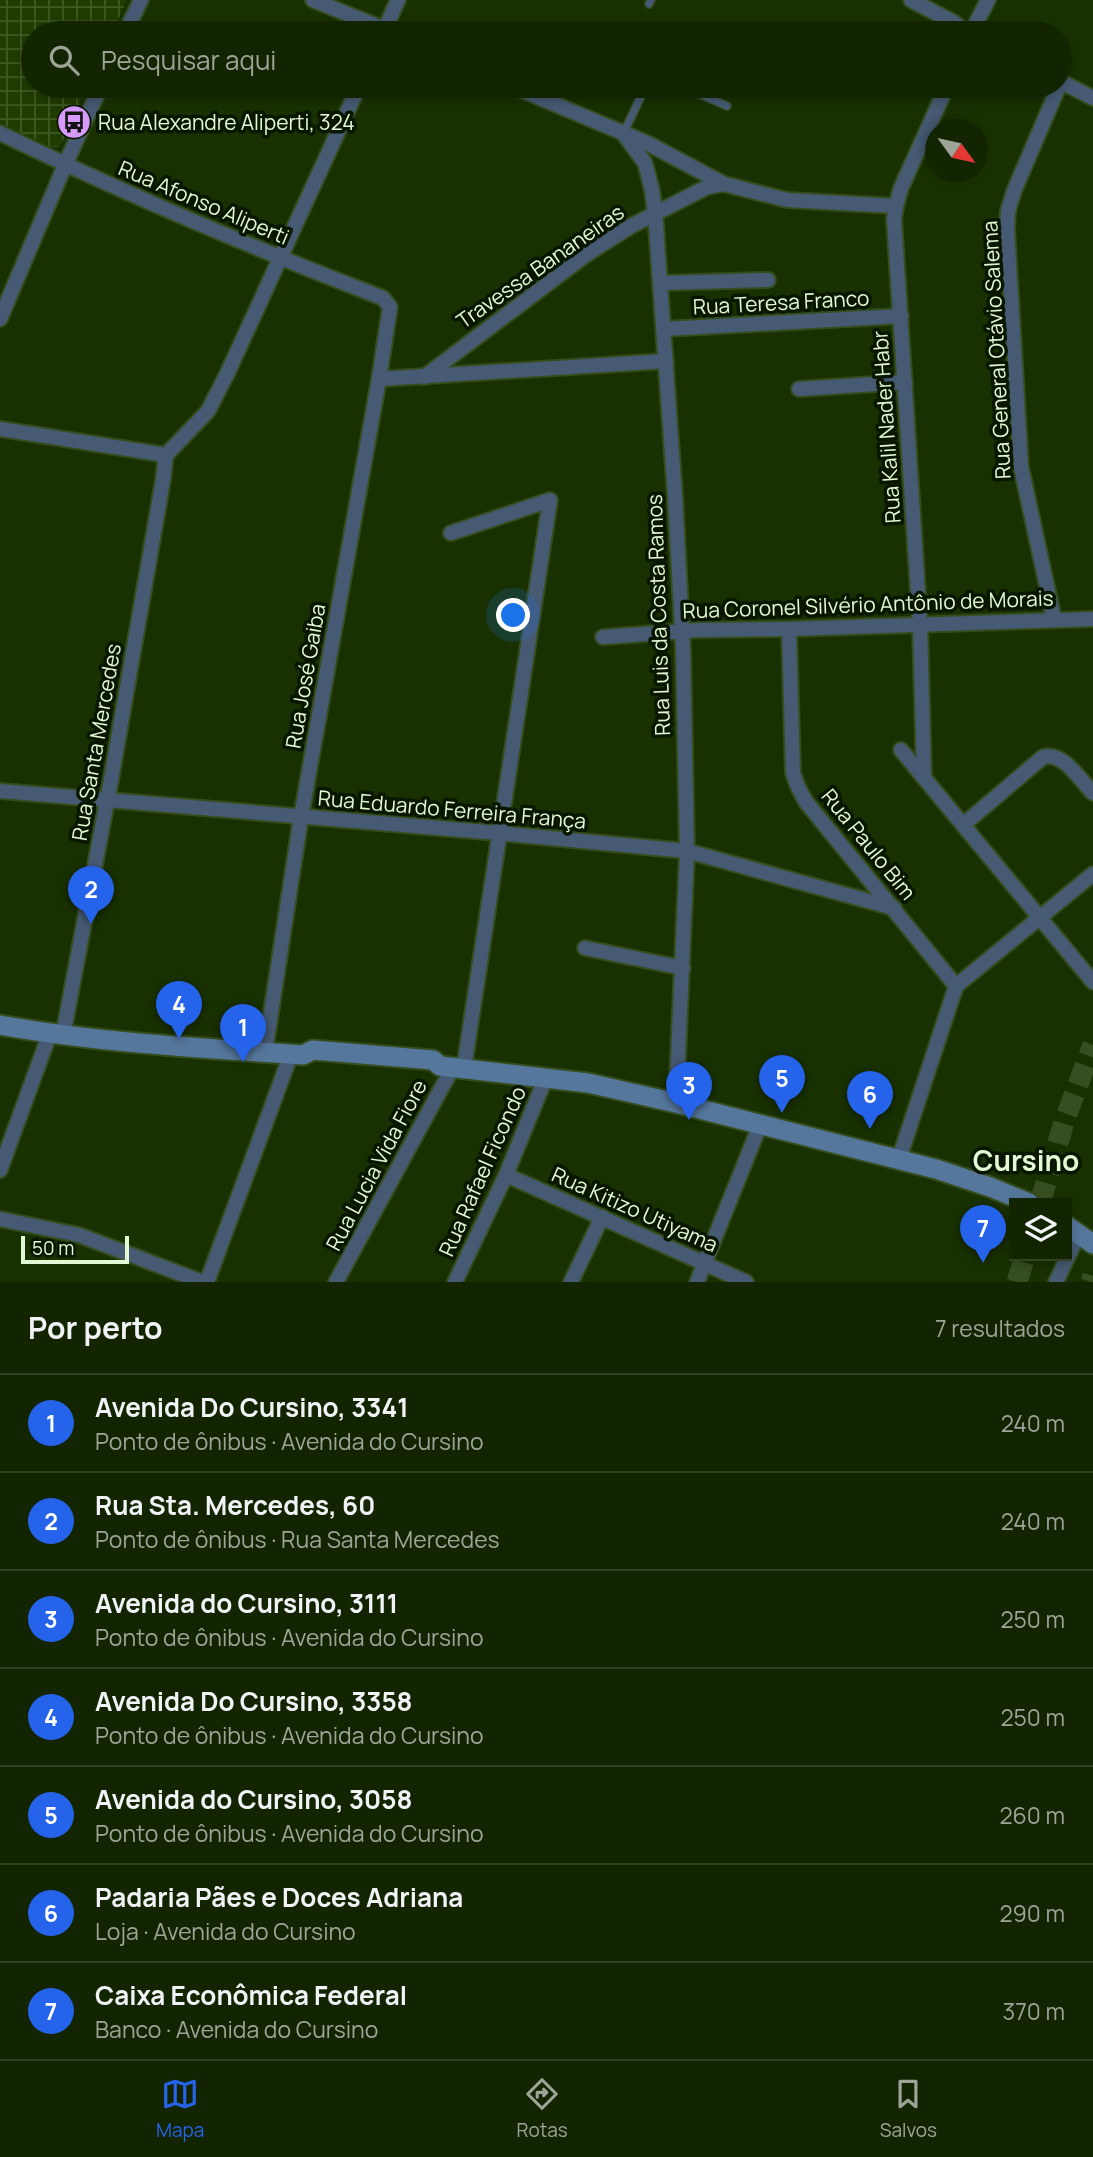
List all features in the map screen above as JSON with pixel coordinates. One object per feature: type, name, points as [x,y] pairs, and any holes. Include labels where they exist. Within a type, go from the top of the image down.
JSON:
[{"type":"main road","points":[[0,1025],[56,1034],[297,1054],[311,1061],[433,1070],[452,1067],[588,1083],[899,1159],[1017,1198]]},
{"type":"street","points":[[131,21],[141,0]]},
{"type":"street","points":[[313,0],[362,21]]},
{"type":"street","points":[[391,21],[398,0]]},
{"type":"street","points":[[911,0],[951,21]]},
{"type":"street","points":[[976,21],[988,0]]},
{"type":"street","points":[[1072,88],[1093,98]]},
{"type":"street","points":[[0,319],[96,98]]},
{"type":"street","points":[[0,429],[166,455],[208,411],[353,98]]},
{"type":"street","points":[[540,98],[623,133],[724,184],[787,200],[896,206]]},
{"type":"street","name":"Rua Kalil Nader Habr","points":[[924,776],[920,624],[894,219],[901,188],[942,98]]},
{"type":"street","name":"Rua General Otávio Salema","points":[[1054,98],[1014,191],[1008,211],[1007,228],[1021,467],[1054,619]]},
{"type":"street","name":"Rua Afonso Aliperti","points":[[0,133],[65,165],[280,258],[383,298],[390,307]]},
{"type":"street","name":"Rua Luis da Costa Ramos","points":[[623,133],[645,163],[655,212],[682,631],[687,851],[676,1103]]},
{"type":"street","name":"Travessa Bananeiras","points":[[424,377],[587,254],[655,212],[707,187],[724,184]]},
{"type":"street","points":[[660,284],[768,280]]},
{"type":"street","name":"Rua José Gaiba","points":[[265,1052],[301,817],[390,307]]},
{"type":"street","name":"Rua Teresa Franco","points":[[664,329],[901,316]]},
{"type":"street","points":[[379,379],[666,361]]},
{"type":"street","points":[[799,389],[905,382]]},
{"type":"street","name":"Rua Santa Mercedes","points":[[0,1170],[56,1034],[107,799],[166,455]]},
{"type":"street","points":[[451,533],[550,500],[498,833],[452,1067]]},
{"type":"street","name":"Rua Coronel Silvério Antônio de Morais","points":[[603,637],[682,631],[1093,619]]},
{"type":"street","name":"Rua Paulo Bim","points":[[789,629],[793,773],[798,787],[806,802],[956,986]]},
{"type":"street","points":[[901,750],[1093,982]]},
{"type":"street","points":[[963,825],[1043,757],[1050,755],[1059,757],[1093,793]]},
{"type":"street","name":"Rua Eduardo Ferreira França","points":[[0,791],[687,851],[894,908]]},
{"type":"street","points":[[899,1159],[956,986],[1093,874]]},
{"type":"street","points":[[585,948],[683,968]]},
{"type":"street","points":[[207,1282],[297,1054]]},
{"type":"street","name":"Rua Lucia Vida Fiore","points":[[337,1282],[452,1067]]},
{"type":"street","name":"Rua Rafael Ficondo","points":[[455,1282],[506,1175],[546,1077]]},
{"type":"street","points":[[697,1282],[760,1125]]},
{"type":"street","name":"Rua Kitizo Utiyama","points":[[506,1175],[746,1282]]},
{"type":"street","points":[[571,1282],[602,1217]]},
{"type":"street","points":[[0,1219],[79,1235],[202,1282]]},
{"type":"street","points":[[1056,1282],[1080,1234]]},
{"type":"lane","points":[[623,133],[640,98]]},
{"type":"lane","points":[[709,98],[727,106]]},
{"type":"shaded area","points":[[0,0],[127,0],[117,21],[21,21],[21,98],[82,98],[58,147],[50,147],[0,123]]},
{"type":"tunnel","points":[[1041,1198],[1065,1119],[1093,1045]]},
{"type":"tunnel","points":[[1017,1282],[1023,1261]]},
{"type":"tunnel","points":[[1091,1282],[1093,1276]]},
{"type":"place","name":"Rua Alexandre Aliperti, 324","points":[[74,122]]},
{"type":"place","name":"Rua Sta. Mercedes, 60","points":[[91,924]]},
{"type":"place","name":"Avenida Do Cursino, 3358","points":[[179,1039]]},
{"type":"place","name":"Avenida Do Cursino, 3341","points":[[243,1062]]},
{"type":"place","name":"Avenida do Cursino, 3058","points":[[782,1113]]},
{"type":"place","name":"Avenida do Cursino, 3111","points":[[689,1120]]},
{"type":"place","name":"Padaria Pães e Doces Adriana","points":[[870,1129]]},
{"type":"place","name":"Caixa Econômica Federal","points":[[983,1263]]},
{"type":"district","name":"Cursino","points":[[1026,1160]]}]
